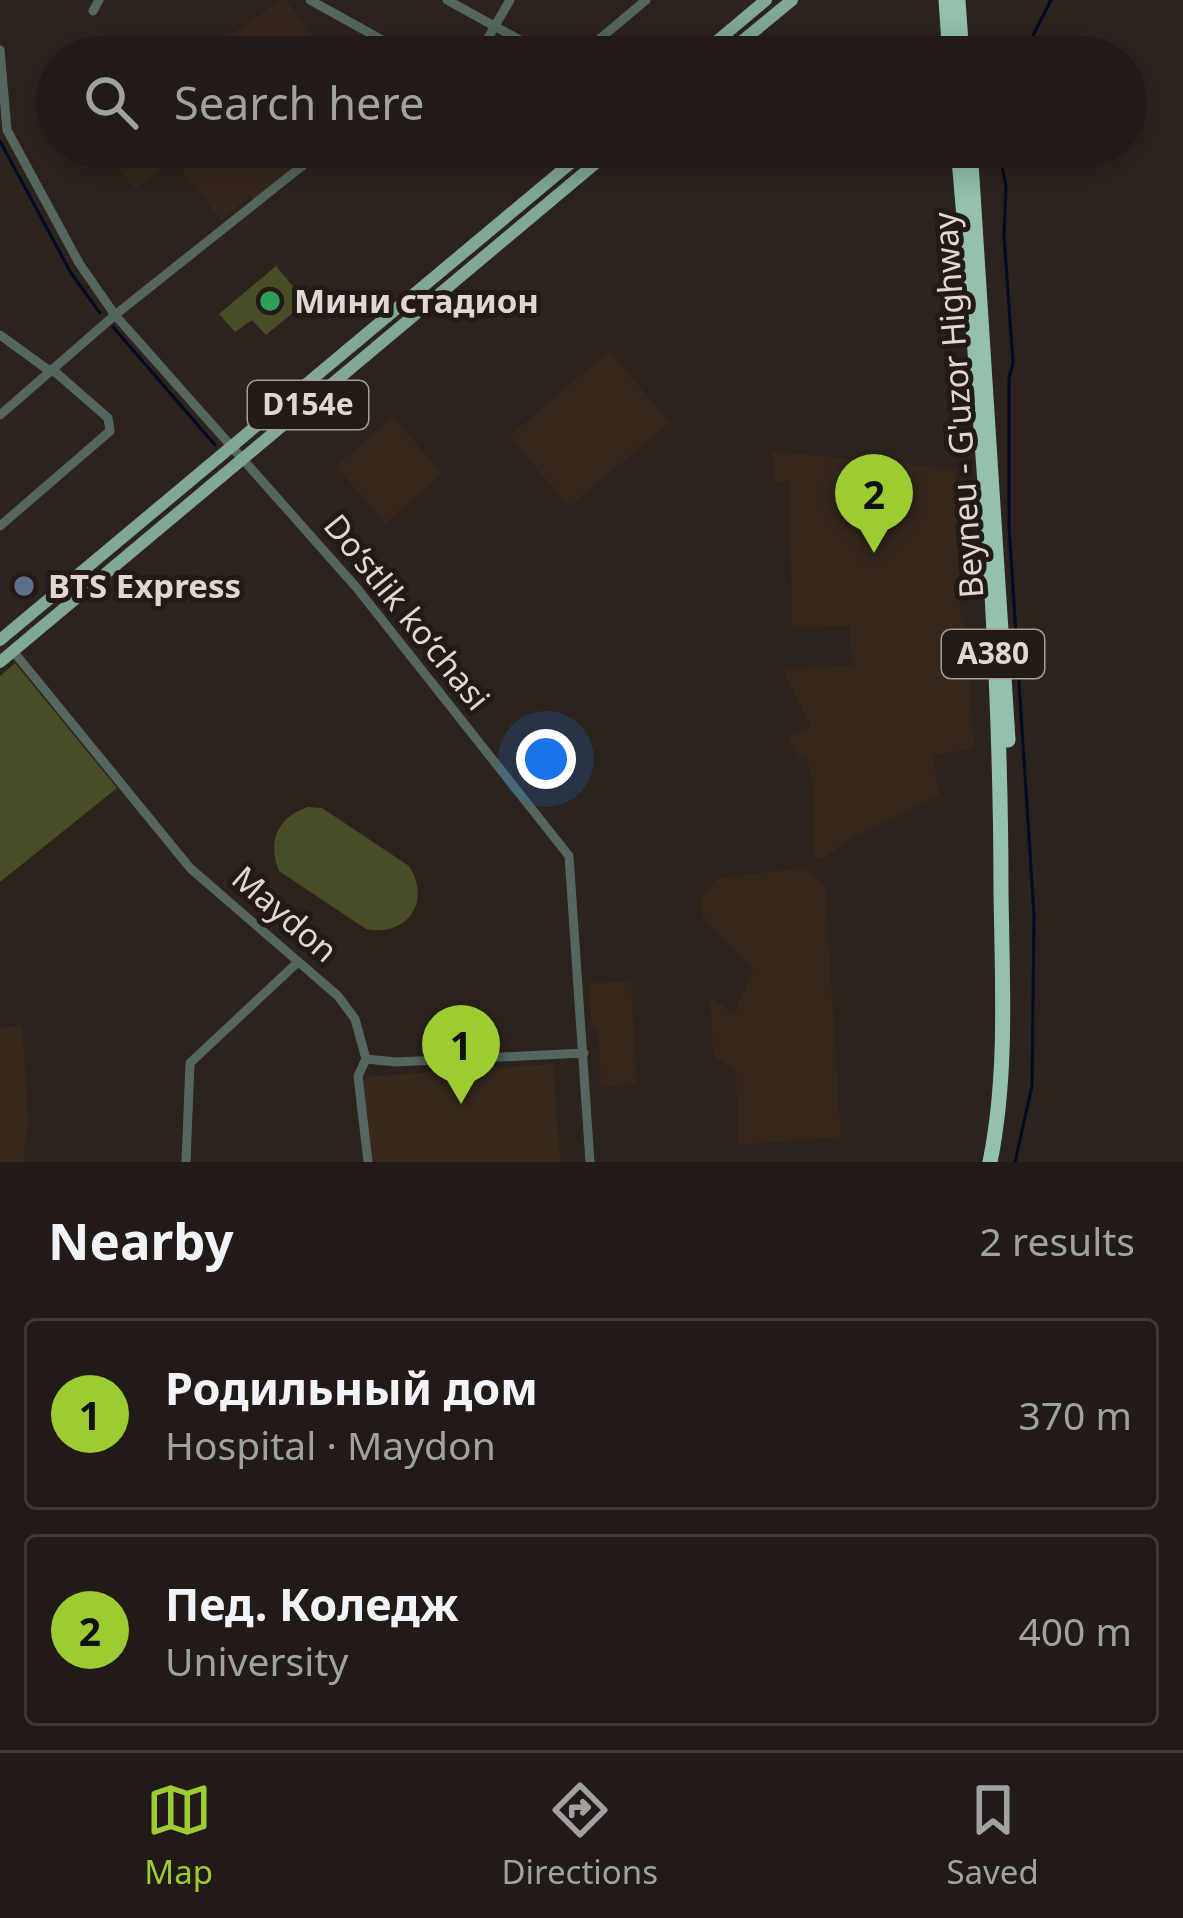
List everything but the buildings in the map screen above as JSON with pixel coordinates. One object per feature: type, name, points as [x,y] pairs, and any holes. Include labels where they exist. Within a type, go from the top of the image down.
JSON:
[{"type":"highway","points":[[946,0],[949,36]]},
{"type":"highway","points":[[958,0],[961,36]]},
{"type":"highway","name":"A380","points":[[959,168],[1000,806],[1002,1070],[994,1162]]},
{"type":"highway","name":"Beyneu - G'uzor Highway","points":[[971,168],[1009,766],[1010,1094],[994,1162]]},
{"type":"main road","points":[[723,36],[766,0]]},
{"type":"main road","points":[[748,36],[792,0]]},
{"type":"main road","name":"D154e","points":[[1,639],[560,168]]},
{"type":"main road","name":"D154e","points":[[0,662],[590,168]]},
{"type":"main road","points":[[1,639],[13,651]]},
{"type":"street","points":[[93,11],[99,0]]},
{"type":"street","points":[[447,0],[512,36]]},
{"type":"street","points":[[490,36],[510,0]]},
{"type":"street","points":[[603,36],[646,0]]},
{"type":"street","points":[[317,2],[376,36]]},
{"type":"street","points":[[0,50],[2,116]]},
{"type":"street","name":"Do‘stlik ko‘chasi","points":[[2,116],[58,230],[115,315],[356,587],[569,856],[590,1162]]},
{"type":"street","points":[[0,415],[115,315],[300,168]]},
{"type":"street","points":[[0,335],[108,418],[110,431],[0,526]]},
{"type":"street","name":"Maydon","points":[[13,651],[190,868],[338,996],[355,1019],[366,1058]]},
{"type":"street","points":[[186,1162],[190,1064],[298,962]]},
{"type":"street","points":[[368,1162],[358,1076],[366,1058],[397,1062],[584,1053]]},
{"type":"shaded area","points":[[286,0],[313,36],[229,36]]},
{"type":"shaded area","points":[[117,168],[163,168],[135,189]]},
{"type":"shaded area","points":[[180,168],[296,168],[255,201],[250,195],[221,220]]},
{"type":"shaded area","points":[[609,351],[670,422],[569,507],[509,436]]},
{"type":"shaded area","points":[[393,416],[442,474],[385,524],[336,466]]},
{"type":"shaded area","points":[[772,451],[955,469],[961,623],[965,623],[974,749],[933,755],[939,795],[853,837],[824,858],[814,859],[813,781],[805,757],[800,758],[788,737],[811,726],[782,668],[852,666],[850,626],[792,628],[789,481],[775,483]]},
{"type":"shaded area","points":[[804,868],[825,886],[841,1137],[738,1145],[736,1071],[713,1056],[710,997],[734,1014],[753,970],[703,918],[701,900],[717,878]]},
{"type":"shaded area","points":[[631,982],[637,1083],[601,1087],[598,1029],[591,1027],[589,983]]},
{"type":"shaded area","points":[[22,1024],[28,1120],[23,1162],[0,1162],[0,1029]]},
{"type":"shaded area","points":[[553,1064],[560,1162],[372,1162],[362,1077]]},
{"type":"green space","name":"Мини стадион","points":[[276,266],[306,302],[266,335],[252,320],[235,332],[219,314]]},
{"type":"green space","points":[[15,663],[117,788],[0,882],[0,676]]},
{"type":"green space","points":[[308,807],[322,808],[409,866],[418,892],[412,914],[404,922],[393,928],[366,929],[279,871],[274,850],[278,831],[289,817]]},
{"type":"waterway","points":[[1033,36],[1051,0]]},
{"type":"waterway","points":[[0,141],[71,273],[100,313]]},
{"type":"waterway","points":[[1002,168],[1013,363],[1009,378],[1009,527],[1034,915],[1032,1086],[1015,1162]]},
{"type":"waterway","points":[[113,327],[215,445]]},
{"type":"place","name":"Мини стадион","points":[[270,301]]},
{"type":"place","name":"Пед. Коледж","points":[[874,553]]},
{"type":"place","name":"BTS Express","points":[[24,586]]},
{"type":"place","name":"Родильный дом","points":[[461,1104]]}]
